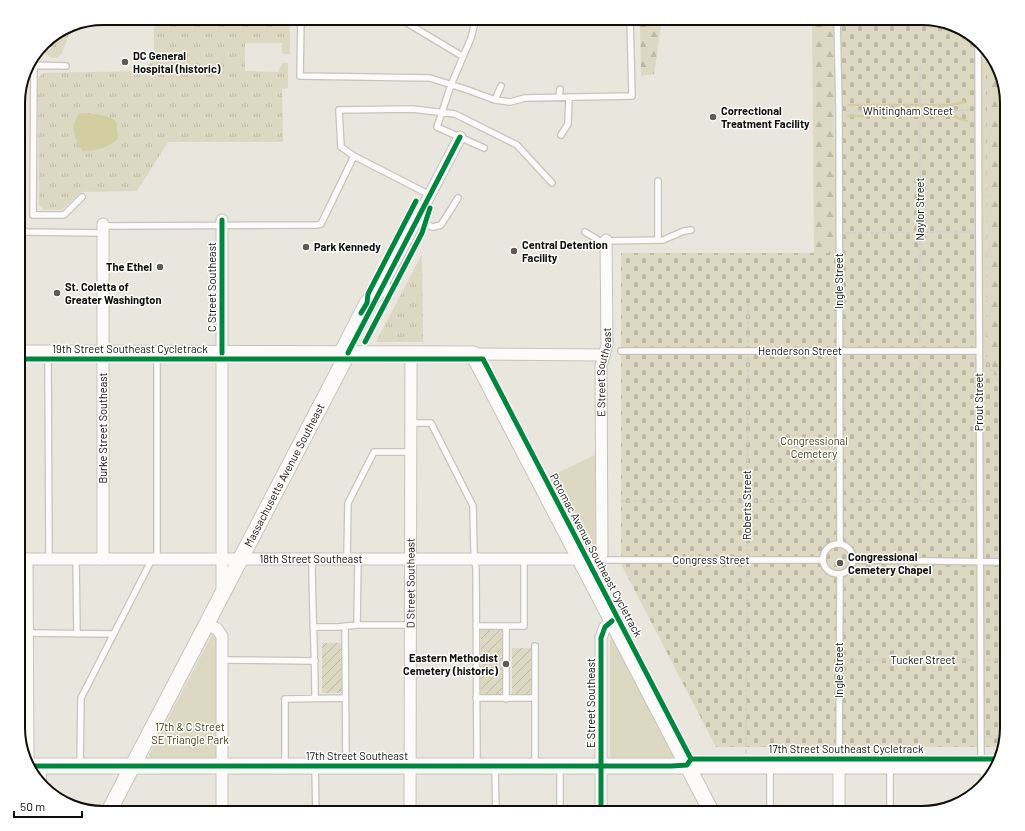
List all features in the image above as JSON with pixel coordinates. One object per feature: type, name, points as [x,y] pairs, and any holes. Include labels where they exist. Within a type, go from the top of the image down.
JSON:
[{"type":"main road","name":"Massachusetts Avenue Southeast","points":[[113,806],[206,624],[241,559],[344,353],[366,303],[383,286]]},
{"type":"main road","points":[[25,353],[473,354],[708,806]]},
{"type":"main road","name":"17th Street Southeast","points":[[35,766],[988,766]]},
{"type":"street","points":[[383,286],[460,137]]},
{"type":"street","name":"C Street Southeast","points":[[222,223],[222,595]]},
{"type":"street","name":"Burke Street Southeast","points":[[103,228],[103,559]]},
{"type":"street","name":"E Street Southeast","points":[[600,560],[602,551],[601,366],[607,345],[606,240]]},
{"type":"street","name":"D Street Southeast","points":[[410,806],[411,353]]},
{"type":"street","points":[[473,354],[604,355]]},
{"type":"street","name":"18th Street Southeast","points":[[25,559],[524,560],[583,564]]},
{"type":"street","points":[[583,564],[600,560]]},
{"type":"street","points":[[25,596],[27,633],[27,743]]},
{"type":"street","name":"E Street Southeast","points":[[601,806],[601,638],[605,627],[612,621]]},
{"type":"street","points":[[206,624],[217,629],[221,633],[222,806]]},
{"type":"street","points":[[839,766],[839,806]]},
{"type":"lane","points":[[301,25],[300,76],[430,78],[495,100],[510,102],[525,98],[632,96],[630,25]]},
{"type":"lane","points":[[409,25],[462,56]]},
{"type":"lane","points":[[474,25],[471,38],[462,56],[437,127],[484,148]]},
{"type":"lane","name":"Ingle Street","points":[[837,25],[839,111],[840,544]]},
{"type":"lane","name":"Prout Street","points":[[978,49],[980,736],[988,766]]},
{"type":"lane","points":[[34,66],[66,66]]},
{"type":"lane","points":[[34,67],[33,215],[64,215],[82,197]]},
{"type":"lane","points":[[495,100],[501,86]]},
{"type":"lane","points":[[559,97],[560,89]]},
{"type":"lane","points":[[561,135],[568,124],[569,97]]},
{"type":"lane","points":[[430,195],[354,156],[341,147],[339,110],[412,109],[442,111],[455,114],[517,145],[552,182]]},
{"type":"lane","points":[[25,231],[222,223],[321,224],[354,156]]},
{"type":"lane","points":[[658,181],[658,240]]},
{"type":"lane","points":[[416,222],[433,227],[441,225],[458,198]]},
{"type":"lane","points":[[585,232],[600,241],[658,240],[670,238],[684,231],[691,230]]},
{"type":"lane","name":"Henderson Street","points":[[621,351],[979,351]]},
{"type":"lane","points":[[48,353],[49,559]]},
{"type":"lane","points":[[80,766],[81,698],[113,634],[154,559],[157,353]]},
{"type":"lane","points":[[411,423],[431,423],[473,506],[476,569],[477,766]]},
{"type":"lane","points":[[358,625],[348,503],[374,452],[411,452]]},
{"type":"lane","points":[[840,544],[851,551],[854,560],[851,568],[844,574],[840,574],[830,572],[824,565],[823,560],[826,550],[840,544]]},
{"type":"lane","points":[[76,559],[77,634]]},
{"type":"lane","points":[[312,559],[315,698]]},
{"type":"lane","points":[[476,626],[524,626],[524,560]]},
{"type":"lane","name":"Congress Street","points":[[600,560],[823,560]]},
{"type":"lane","points":[[854,560],[1000,562]]},
{"type":"lane","name":"Ingle Street","points":[[839,766],[840,574]]},
{"type":"lane","points":[[313,627],[410,625]]},
{"type":"lane","points":[[345,626],[346,766]]},
{"type":"lane","points":[[506,626],[506,698]]},
{"type":"lane","points":[[27,633],[113,634]]},
{"type":"lane","points":[[535,646],[535,766]]},
{"type":"lane","points":[[222,660],[315,661]]},
{"type":"lane","points":[[285,766],[286,698],[345,698]]},
{"type":"lane","points":[[476,698],[535,698]]},
{"type":"lane","points":[[770,765],[770,806]]},
{"type":"lane","points":[[43,766],[43,778]]},
{"type":"lane","points":[[315,766],[316,806]]},
{"type":"lane","points":[[495,766],[496,806]]},
{"type":"lane","points":[[560,766],[560,806]]},
{"type":"lane","points":[[890,766],[890,806]]},
{"type":"path","points":[[839,233],[979,232]]},
{"type":"path","points":[[979,351],[1000,384]]},
{"type":"path","points":[[920,366],[920,501]]},
{"type":"path","points":[[621,501],[972,501]]},
{"type":"path","points":[[980,736],[999,736]]},
{"type":"green space","points":[[154,25],[290,25],[290,54],[282,54],[282,43],[245,43],[245,71],[278,72],[282,63],[288,63],[288,88],[282,89],[283,142],[168,142],[137,191],[81,192],[62,210],[44,210],[39,205],[38,78],[43,73],[141,71],[154,60]]},
{"type":"green space","points":[[640,25],[661,25],[654,74],[641,76]]},
{"type":"green space","points":[[812,25],[833,25],[836,253],[814,253]]},
{"type":"green space","name":"Congressional Cemetery","points":[[834,25],[927,25],[947,29],[961,35],[973,44],[987,60],[986,357],[1000,379],[1000,728],[997,747],[716,747],[621,564],[621,253],[836,253]]},
{"type":"green space","points":[[72,32],[68,37],[62,53],[57,58],[53,58],[43,53],[52,44]]},
{"type":"green space","points":[[987,60],[996,78],[1000,103],[1000,379],[986,357]]},
{"type":"green space","points":[[422,254],[423,342],[376,342]]},
{"type":"green space","points":[[595,455],[595,552],[593,554],[589,554],[549,477]]},
{"type":"green space","points":[[481,629],[502,630],[502,695],[481,695]]},
{"type":"green space","name":"17th & C Street SE Triangle Park","points":[[214,632],[217,634],[216,756],[213,759],[151,759],[149,755]]},
{"type":"green space","points":[[611,639],[614,639],[674,755],[672,759],[613,759],[610,757]]},
{"type":"green space","points":[[322,643],[342,643],[342,693],[322,693]]},
{"type":"green space","points":[[512,648],[532,648],[532,695],[512,695]]},
{"type":"shaded area","points":[[82,113],[109,117],[115,121],[117,124],[118,138],[115,142],[91,151],[83,151],[77,142],[74,132],[76,118]]},
{"type":"waterway","points":[[849,105],[951,105],[964,102]]},
{"type":"waterway","points":[[848,116],[953,116],[967,121]]},
{"type":"cycle path","points":[[348,353],[460,137]]},
{"type":"cycle path","points":[[361,313],[367,303],[368,294],[416,201]]},
{"type":"cycle path","points":[[365,342],[422,233],[430,208]]},
{"type":"cycle path","points":[[222,220],[222,353]]},
{"type":"cycle path","name":"19th Street Southeast Cycletrack","points":[[25,359],[483,359],[691,759]]},
{"type":"cycle path","points":[[601,806],[601,638],[605,627],[612,621]]},
{"type":"cycle path","name":"17th Street Southeast Cycletrack","points":[[691,759],[993,759]]},
{"type":"cycle path","points":[[35,766],[672,766],[687,765],[691,759]]},
{"type":"place","name":"DC General Hospital (historic)","points":[[125,62]]},
{"type":"place","name":"Correctional Treatment Facility","points":[[713,117]]},
{"type":"place","name":"Park Kennedy","points":[[306,247]]},
{"type":"place","name":"Central Detention Facility","points":[[514,251]]},
{"type":"place","name":"The Ethel","points":[[160,267]]},
{"type":"place","name":"St. Coletta of Greater Washington","points":[[57,293]]},
{"type":"place","name":"Congressional Cemetery Chapel","points":[[840,563]]},
{"type":"place","name":"Eastern Methodist Cemetery (historic)","points":[[506,664]]}]
